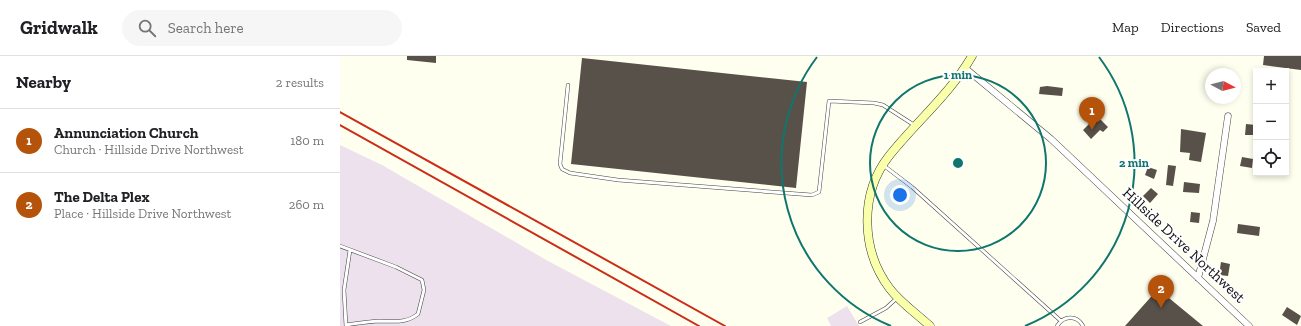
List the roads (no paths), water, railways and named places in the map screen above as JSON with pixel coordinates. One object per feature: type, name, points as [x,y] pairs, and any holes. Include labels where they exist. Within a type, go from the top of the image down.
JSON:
[{"type":"main road","points":[[930,326],[898,297],[881,275],[867,229],[867,216],[872,188],[883,165],[950,87],[965,68],[972,56]]},
{"type":"street","name":"Hillside Drive Northwest","points":[[965,68],[1051,139],[1249,326]]},
{"type":"street","points":[[1198,278],[1213,221],[1228,116]]},
{"type":"lane","points":[[568,85],[560,164],[562,169],[570,173],[618,180],[812,195],[819,192],[829,101],[874,103],[883,105],[915,126]]},
{"type":"lane","points":[[883,165],[912,187],[1061,321]]},
{"type":"lane","points":[[340,246],[396,268],[422,280],[424,290],[418,314],[410,320],[401,322],[366,322],[346,326],[344,290],[350,250]]},
{"type":"lane","points":[[860,322],[886,308],[898,297]]},
{"type":"lane","points":[[1057,326],[1061,321],[1073,318],[1080,322],[1083,326]]},
{"type":"railway","points":[[340,112],[725,326]]},
{"type":"railway","points":[[340,125],[699,326]]},
{"type":"place","name":"Annunciation Church","points":[[1092,130]]},
{"type":"place","name":"The Delta Plex","points":[[1161,308]]}]
